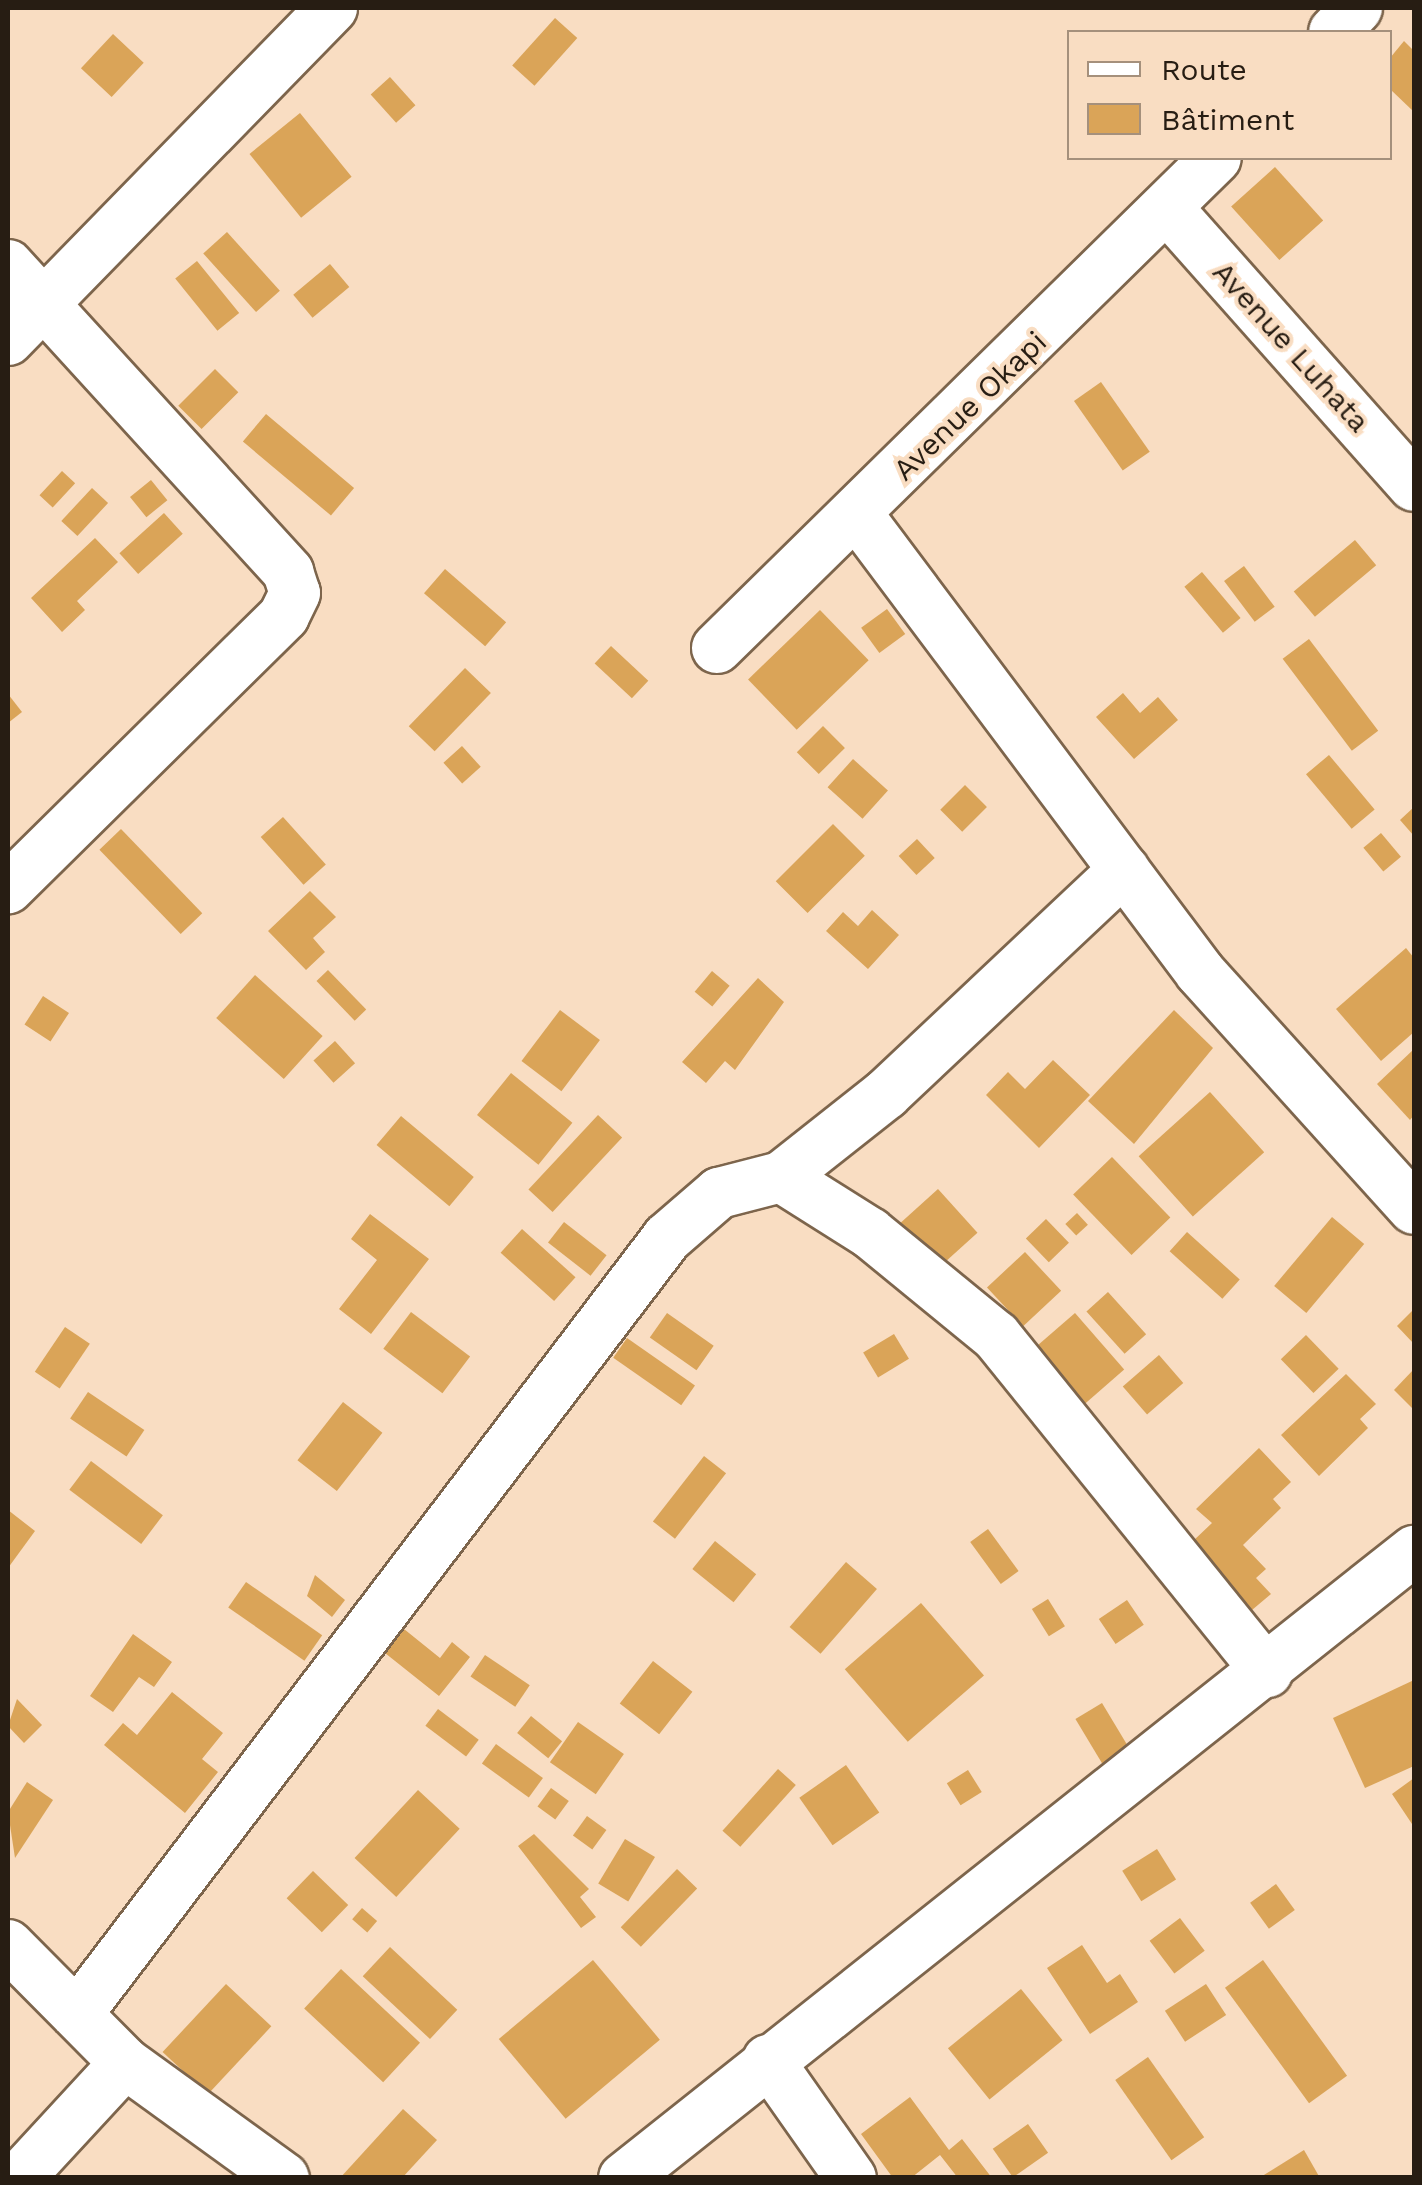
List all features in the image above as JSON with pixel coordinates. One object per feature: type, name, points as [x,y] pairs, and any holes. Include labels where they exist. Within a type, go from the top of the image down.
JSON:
[{"type":"street","points":[[8,340],[332,8]]},
{"type":"street","points":[[1336,30],[1358,8]]},
{"type":"street","name":"Avenue Okapi","points":[[717,648],[1214,160]]},
{"type":"street","name":"Avenue Luhata","points":[[1168,209],[1414,486]]},
{"type":"street","points":[[8,265],[47,303],[288,572],[295,592],[284,616],[8,888]]},
{"type":"street","points":[[857,514],[1200,972],[1414,1209]]},
{"type":"street","points":[[77,2014],[667,1238],[719,1193],[781,1177],[886,1094],[1124,870]]},
{"type":"street","points":[[781,1177],[870,1233],[996,1336],[1267,1672]]},
{"type":"street","points":[[624,2178],[768,2060],[1267,1672],[1414,1550]]},
{"type":"street","points":[[8,1944],[125,2063],[284,2178]]},
{"type":"street","points":[[768,2060],[850,2178]]},
{"type":"street","points":[[19,2178],[125,2063]]},
{"type":"building","points":[[555,18],[577,38],[534,86],[512,66]]},
{"type":"building","points":[[113,34],[144,63],[112,97],[81,68]]},
{"type":"building","points":[[1404,41],[1414,51],[1414,112],[1392,91],[1392,56]]},
{"type":"building","points":[[390,77],[415,105],[396,123],[371,94]]},
{"type":"building","points":[[300,113],[352,177],[301,218],[249,154]]},
{"type":"building","points":[[1275,167],[1323,221],[1279,260],[1231,206]]},
{"type":"building","points":[[227,232],[280,291],[256,312],[203,253]]},
{"type":"building","points":[[197,261],[239,313],[217,331],[175,279]]},
{"type":"building","points":[[330,264],[349,287],[313,318],[293,295]]},
{"type":"building","points":[[215,369],[238,392],[202,429],[178,406]]},
{"type":"building","points":[[1101,382],[1150,452],[1123,471],[1074,401]]},
{"type":"building","points":[[266,414],[354,488],[331,515],[243,442]]},
{"type":"building","points":[[62,471],[75,483],[53,507],[39,495]]},
{"type":"building","points":[[151,480],[167,500],[146,517],[130,497]]},
{"type":"building","points":[[92,488],[108,503],[77,536],[61,521]]},
{"type":"building","points":[[164,513],[183,534],[138,574],[119,553]]},
{"type":"building","points":[[95,538],[118,562],[77,601],[85,610],[62,632],[31,598]]},
{"type":"building","points":[[1355,540],[1376,565],[1315,617],[1294,591]]},
{"type":"building","points":[[1244,566],[1275,607],[1255,622],[1224,581]]},
{"type":"building","points":[[445,569],[506,622],[485,646],[424,593]]},
{"type":"building","points":[[1202,572],[1241,618],[1223,633],[1184,587]]},
{"type":"building","points":[[887,609],[905,634],[879,653],[861,628]]},
{"type":"building","points":[[820,610],[869,660],[797,730],[748,679]]},
{"type":"building","points":[[1309,639],[1378,731],[1352,751],[1283,659]]},
{"type":"building","points":[[611,646],[648,681],[632,698],[595,664]]},
{"type":"building","points":[[465,668],[491,693],[435,751],[409,726]]},
{"type":"building","points":[[1123,693],[1140,713],[1158,697],[1178,720],[1134,759],[1096,717]]},
{"type":"building","points":[[8,694],[22,712],[8,723]]},
{"type":"building","points":[[823,726],[845,748],[819,774],[797,752]]},
{"type":"building","points":[[462,746],[481,767],[462,784],[443,763]]},
{"type":"building","points":[[1329,755],[1375,809],[1352,829],[1306,774]]},
{"type":"building","points":[[853,759],[888,790],[863,819],[828,787]]},
{"type":"building","points":[[965,785],[987,807],[962,832],[940,810]]},
{"type":"building","points":[[1414,807],[1414,836],[1400,820]]},
{"type":"building","points":[[283,817],[326,865],[304,885],[261,837]]},
{"type":"building","points":[[833,824],[865,856],[808,913],[776,881]]},
{"type":"building","points":[[121,829],[202,913],[181,934],[99,850]]},
{"type":"building","points":[[1381,833],[1401,857],[1383,872],[1363,848]]},
{"type":"building","points":[[917,839],[935,858],[916,875],[899,856]]},
{"type":"building","points":[[310,891],[336,917],[313,938],[325,952],[306,970],[268,931]]},
{"type":"building","points":[[872,910],[899,935],[868,969],[826,931],[843,912],[858,926]]},
{"type":"building","points":[[1406,948],[1414,958],[1414,1032],[1381,1061],[1336,1009]]},
{"type":"building","points":[[328,970],[366,1010],[355,1021],[316,981]]},
{"type":"building","points":[[712,971],[730,986],[712,1006],[695,992]]},
{"type":"building","points":[[255,975],[323,1036],[284,1079],[216,1018]]},
{"type":"building","points":[[758,978],[784,1002],[735,1070],[725,1061],[706,1083],[682,1062]]},
{"type":"building","points":[[43,996],[69,1013],[50,1041],[24,1025]]},
{"type":"building","points":[[560,1010],[600,1040],[561,1091],[521,1061]]},
{"type":"building","points":[[1174,1010],[1213,1048],[1134,1144],[1088,1101]]},
{"type":"building","points":[[335,1041],[355,1063],[334,1083],[313,1060]]},
{"type":"building","points":[[1414,1049],[1414,1115],[1410,1120],[1377,1084]]},
{"type":"building","points":[[1053,1060],[1090,1095],[1039,1148],[986,1095],[1008,1072],[1025,1089]]},
{"type":"building","points":[[511,1073],[572,1123],[538,1165],[477,1115]]},
{"type":"building","points":[[1210,1092],[1264,1152],[1193,1216],[1139,1156]]},
{"type":"building","points":[[598,1115],[622,1138],[553,1212],[528,1190]]},
{"type":"building","points":[[401,1116],[474,1177],[449,1206],[377,1145]]},
{"type":"building","points":[[1112,1157],[1170,1217],[1132,1255],[1073,1195]]},
{"type":"building","points":[[938,1189],[977,1233],[937,1269],[898,1225]]},
{"type":"building","points":[[1077,1213],[1088,1225],[1076,1236],[1065,1224]]},
{"type":"building","points":[[370,1214],[429,1259],[371,1334],[339,1309],[377,1260],[351,1239]]},
{"type":"building","points":[[1332,1217],[1364,1244],[1306,1313],[1274,1286]]},
{"type":"building","points":[[1046,1219],[1069,1243],[1049,1262],[1026,1238]]},
{"type":"building","points":[[564,1222],[607,1255],[591,1276],[548,1242]]},
{"type":"building","points":[[522,1229],[576,1277],[554,1301],[501,1253]]},
{"type":"building","points":[[1187,1232],[1240,1280],[1222,1299],[1170,1251]]},
{"type":"building","points":[[1025,1252],[1061,1291],[1023,1326],[987,1287]]},
{"type":"building","points":[[1108,1292],[1146,1334],[1125,1354],[1086,1311]]},
{"type":"building","points":[[1414,1309],[1414,1344],[1397,1326]]},
{"type":"building","points":[[411,1312],[470,1357],[442,1393],[383,1349]]},
{"type":"building","points":[[667,1313],[714,1346],[696,1370],[650,1338]]},
{"type":"building","points":[[1075,1313],[1124,1370],[1085,1404],[1036,1347]]},
{"type":"building","points":[[65,1327],[90,1344],[60,1389],[35,1372]]},
{"type":"building","points":[[894,1334],[909,1359],[878,1377],[863,1353]]},
{"type":"building","points":[[1306,1335],[1339,1369],[1313,1393],[1281,1359]]},
{"type":"building","points":[[627,1338],[695,1386],[681,1405],[613,1358]]},
{"type":"building","points":[[1159,1355],[1183,1383],[1147,1414],[1123,1386]]},
{"type":"building","points":[[1414,1369],[1414,1410],[1394,1390]]},
{"type":"building","points":[[1346,1374],[1376,1404],[1360,1419],[1368,1428],[1319,1476],[1281,1435]]},
{"type":"building","points":[[88,1392],[144,1430],[126,1457],[70,1419]]},
{"type":"building","points":[[343,1402],[382,1433],[337,1491],[297,1460]]},
{"type":"building","points":[[1259,1448],[1291,1482],[1273,1499],[1281,1508],[1243,1545],[1266,1569],[1256,1578],[1271,1594],[1252,1610],[1192,1542],[1212,1523],[1196,1509]]},
{"type":"building","points":[[704,1456],[726,1473],[675,1539],[653,1521]]},
{"type":"building","points":[[91,1461],[163,1515],[141,1544],[69,1490]]},
{"type":"building","points":[[8,1510],[35,1531],[8,1568]]},
{"type":"building","points":[[988,1529],[1019,1571],[1001,1584],[970,1542]]},
{"type":"building","points":[[715,1541],[756,1574],[734,1602],[692,1569]]},
{"type":"building","points":[[846,1562],[877,1589],[821,1654],[790,1627]]},
{"type":"building","points":[[315,1575],[345,1600],[332,1617],[307,1596]]},
{"type":"building","points":[[246,1582],[322,1635],[304,1661],[228,1607]]},
{"type":"building","points":[[1048,1599],[1065,1626],[1049,1636],[1032,1609]]},
{"type":"building","points":[[1127,1600],[1144,1625],[1116,1644],[1099,1619]]},
{"type":"building","points":[[921,1603],[984,1675],[908,1742],[845,1669]]},
{"type":"building","points":[[404,1629],[440,1658],[452,1642],[470,1657],[439,1696],[385,1653]]},
{"type":"building","points":[[133,1634],[172,1662],[154,1687],[139,1677],[113,1712],[90,1696]]},
{"type":"building","points":[[485,1655],[530,1685],[515,1707],[470,1677]]},
{"type":"building","points":[[653,1661],[692,1692],[659,1734],[620,1704]]},
{"type":"building","points":[[1414,1680],[1414,1766],[1365,1788],[1333,1718]]},
{"type":"building","points":[[172,1692],[223,1733],[202,1759],[218,1772],[185,1813],[104,1745],[123,1723],[137,1735]]},
{"type":"building","points":[[17,1699],[42,1725],[24,1743],[8,1726]]},
{"type":"building","points":[[1102,1703],[1133,1755],[1107,1771],[1075,1719]]},
{"type":"building","points":[[438,1709],[479,1740],[466,1756],[425,1726]]},
{"type":"building","points":[[531,1716],[562,1741],[548,1758],[517,1733]]},
{"type":"building","points":[[578,1722],[624,1754],[596,1794],[550,1762]]},
{"type":"building","points":[[496,1744],[543,1778],[529,1798],[482,1763]]},
{"type":"building","points":[[846,1765],[879,1813],[833,1845],[799,1798]]},
{"type":"building","points":[[778,1769],[796,1785],[740,1847],[722,1831]]},
{"type":"building","points":[[968,1770],[982,1792],[961,1805],[947,1783]]},
{"type":"building","points":[[1414,1778],[1414,1827],[1392,1794]]},
{"type":"building","points":[[27,1782],[53,1800],[15,1858],[8,1812]]},
{"type":"building","points":[[551,1788],[569,1801],[555,1820],[537,1807]]},
{"type":"building","points":[[418,1790],[460,1829],[396,1897],[355,1858]]},
{"type":"building","points":[[587,1816],[606,1830],[592,1850],[573,1835]]},
{"type":"building","points":[[534,1834],[589,1889],[580,1897],[596,1917],[581,1928],[518,1846]]},
{"type":"building","points":[[625,1839],[655,1857],[628,1902],[598,1884]]},
{"type":"building","points":[[1157,1849],[1176,1880],[1141,1901],[1122,1871]]},
{"type":"building","points":[[677,1869],[697,1888],[641,1947],[621,1927]]},
{"type":"building","points":[[313,1871],[348,1905],[322,1932],[287,1898]]},
{"type":"building","points":[[1276,1884],[1295,1910],[1269,1929],[1250,1903]]},
{"type":"building","points":[[362,1908],[377,1921],[367,1932],[352,1919]]},
{"type":"building","points":[[1180,1918],[1205,1951],[1174,1974],[1150,1941]]},
{"type":"building","points":[[1082,1945],[1107,1983],[1120,1974],[1138,2002],[1090,2034],[1047,1968]]},
{"type":"building","points":[[390,1947],[457,2010],[430,2039],[363,1976]]},
{"type":"building","points":[[593,1960],[660,2040],[566,2119],[499,2039]]},
{"type":"building","points":[[1263,1960],[1347,2076],[1309,2103],[1225,1988]]},
{"type":"building","points":[[341,1969],[420,2043],[383,2082],[304,2008]]},
{"type":"building","points":[[226,1984],[271,2026],[208,2094],[163,2052]]},
{"type":"building","points":[[1206,1984],[1226,2015],[1185,2042],[1165,2011]]},
{"type":"building","points":[[1021,1989],[1063,2040],[989,2099],[948,2048]]},
{"type":"building","points":[[1148,2057],[1204,2137],[1171,2160],[1115,2080]]},
{"type":"building","points":[[910,2097],[949,2150],[962,2139],[992,2178],[958,2178],[940,2155],[911,2178],[893,2178],[861,2134]]},
{"type":"building","points":[[403,2109],[437,2140],[402,2178],[340,2178]]},
{"type":"building","points":[[1028,2124],[1048,2153],[1013,2177],[993,2149]]},
{"type":"building","points":[[1304,2150],[1320,2178],[1259,2178]]}]
